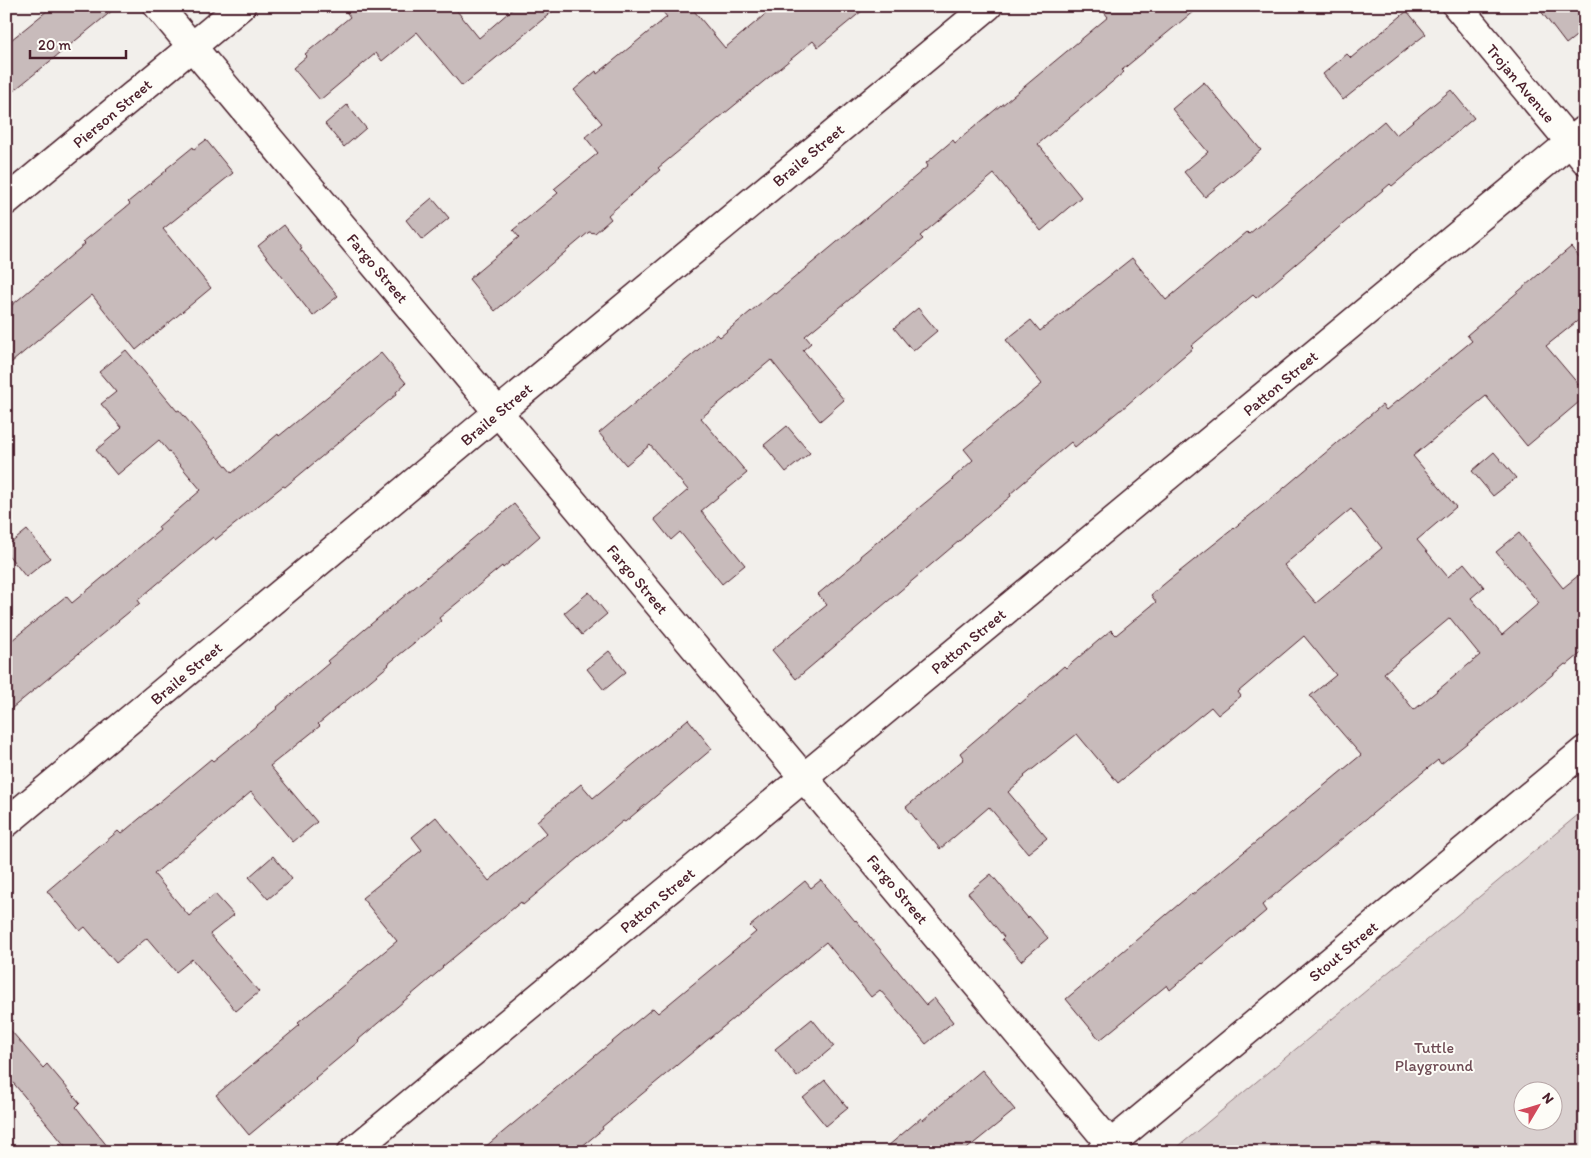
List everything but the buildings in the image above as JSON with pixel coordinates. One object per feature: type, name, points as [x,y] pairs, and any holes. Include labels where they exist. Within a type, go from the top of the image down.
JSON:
[{"type":"street","name":"Fargo Street","points":[[158,6],[804,778],[1110,1149]]},
{"type":"street","name":"Pierson Street","points":[[6,201],[241,6]]},
{"type":"street","name":"Braile Street","points":[[6,823],[988,6]]},
{"type":"street","name":"Trojan Avenue","points":[[1457,6],[1580,144]]},
{"type":"street","name":"Patton Street","points":[[352,1152],[804,778],[1580,144]]},
{"type":"street","name":"Stout Street","points":[[1110,1149],[1585,750]]},
{"type":"green space","name":"Tuttle Playground","points":[[1585,809],[1585,1152],[1173,1151]]}]
